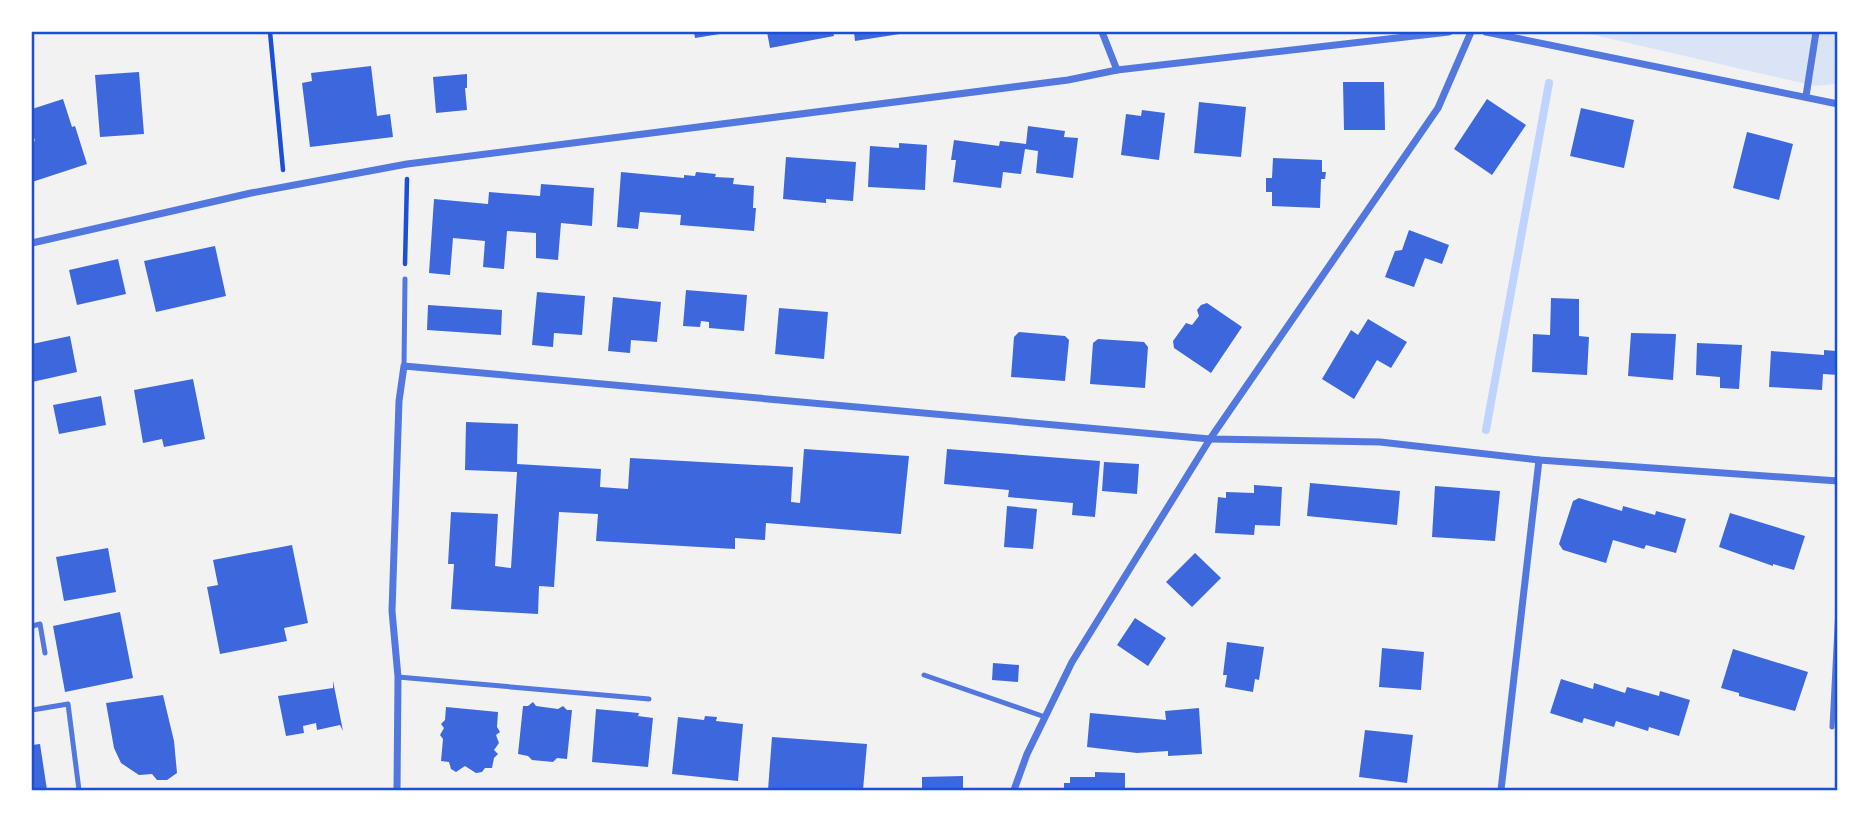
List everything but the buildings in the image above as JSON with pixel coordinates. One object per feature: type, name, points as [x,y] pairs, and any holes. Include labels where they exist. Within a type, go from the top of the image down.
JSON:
[{"type":"street","points":[[1102,32],[1117,70]]},
{"type":"street","points":[[32,243],[251,193],[407,164],[1068,80],[1117,70],[1449,32]]},
{"type":"street","points":[[1014,790],[1027,754],[1072,662],[1210,439],[1438,108],[1471,32]]},
{"type":"street","points":[[1486,32],[1838,104]]},
{"type":"street","points":[[1806,96],[1816,32]]},
{"type":"street","points":[[397,790],[398,677],[392,611],[399,401],[404,366],[1210,439],[1380,442],[1539,460],[1838,481]]},
{"type":"street","points":[[1502,790],[1539,460]]},
{"type":"lane","points":[[404,366],[405,279]]},
{"type":"lane","points":[[1832,727],[1838,608]]},
{"type":"lane","points":[[32,626],[40,624],[46,653]]},
{"type":"lane","points":[[924,675],[1045,717]]},
{"type":"lane","points":[[398,677],[649,699]]},
{"type":"lane","points":[[32,710],[68,704],[79,790]]},
{"type":"path","points":[[270,32],[282,167]]},
{"type":"path","points":[[405,279],[407,200]]},
{"type":"shaded area","points":[[1581,32],[1837,32],[1837,84],[1815,86]]},
{"type":"waterway","points":[[1486,430],[1549,83]]}]
